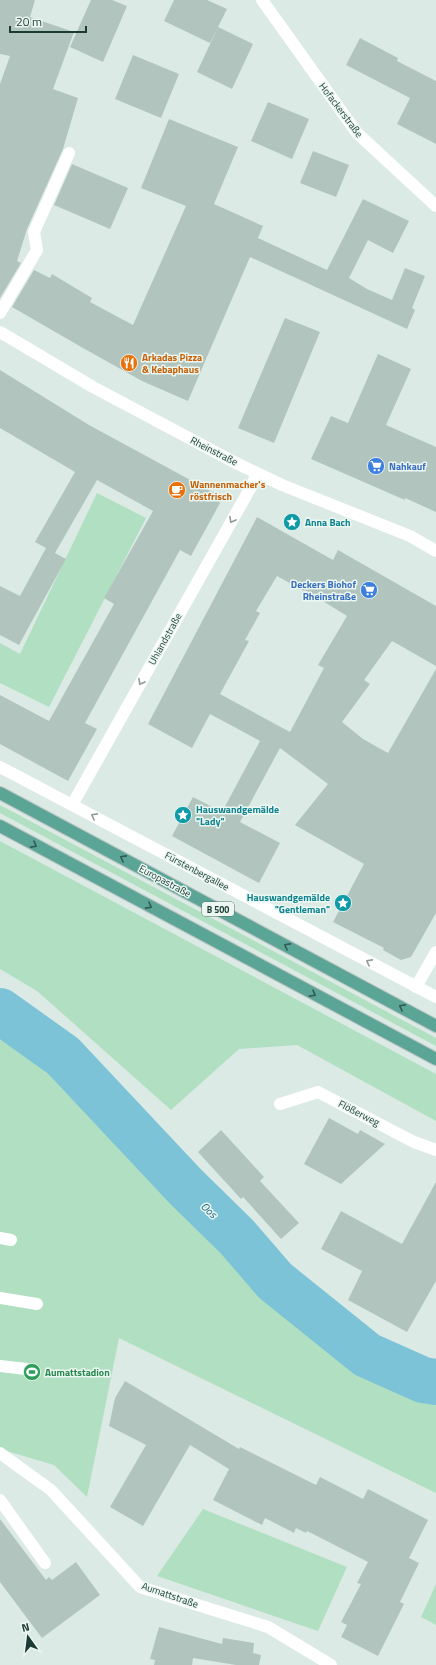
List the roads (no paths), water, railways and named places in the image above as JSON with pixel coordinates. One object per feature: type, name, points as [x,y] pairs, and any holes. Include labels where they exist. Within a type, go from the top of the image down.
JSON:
[{"type":"main road","name":"Europastraße","points":[[0,793],[436,1026]]},
{"type":"main road","points":[[0,826],[436,1059]]},
{"type":"street","name":"Hofackerstraße","points":[[262,0],[356,133],[436,206]]},
{"type":"street","points":[[0,313],[36,250],[34,232],[69,153]]},
{"type":"street","name":"Rheinstraße","points":[[0,332],[93,387],[257,473],[282,485],[410,536],[436,551]]},
{"type":"street","name":"Uhlandstraße","points":[[72,805],[252,485],[257,473]]},
{"type":"street","name":"Fürstenbergallee","points":[[0,768],[436,997]]},
{"type":"street","points":[[416,987],[436,952]]},
{"type":"street","name":"Flößerweg","points":[[280,1104],[318,1092],[414,1142],[436,1150]]},
{"type":"street","points":[[0,1298],[37,1304]]},
{"type":"street","points":[[0,1366],[26,1369]]},
{"type":"street","name":"Aumattstraße","points":[[0,1453],[51,1490],[140,1587],[268,1627],[331,1665]]},
{"type":"street","points":[[0,1500],[46,1563]]},
{"type":"waterway","name":"Oos","points":[[0,1011],[63,1056],[185,1186],[237,1237],[275,1281],[367,1355],[423,1380],[436,1382]]},
{"type":"place","name":"Arkadas Pizza & Kebaphaus","points":[[129,363]]},
{"type":"place","name":"Nahkauf","points":[[376,466]]},
{"type":"place","name":"Wannenmacher's röstfrisch","points":[[177,490]]},
{"type":"place","name":"Anna Bach","points":[[292,522]]},
{"type":"place","name":"Deckers Biohof Rheinstraße","points":[[369,590]]},
{"type":"place","name":"Hauswandgemälde \"Lady\"","points":[[183,815]]},
{"type":"place","name":"Hauswandgemälde \"Gentleman\"","points":[[343,903]]},
{"type":"place","name":"Aumattstadion","points":[[32,1372]]}]
